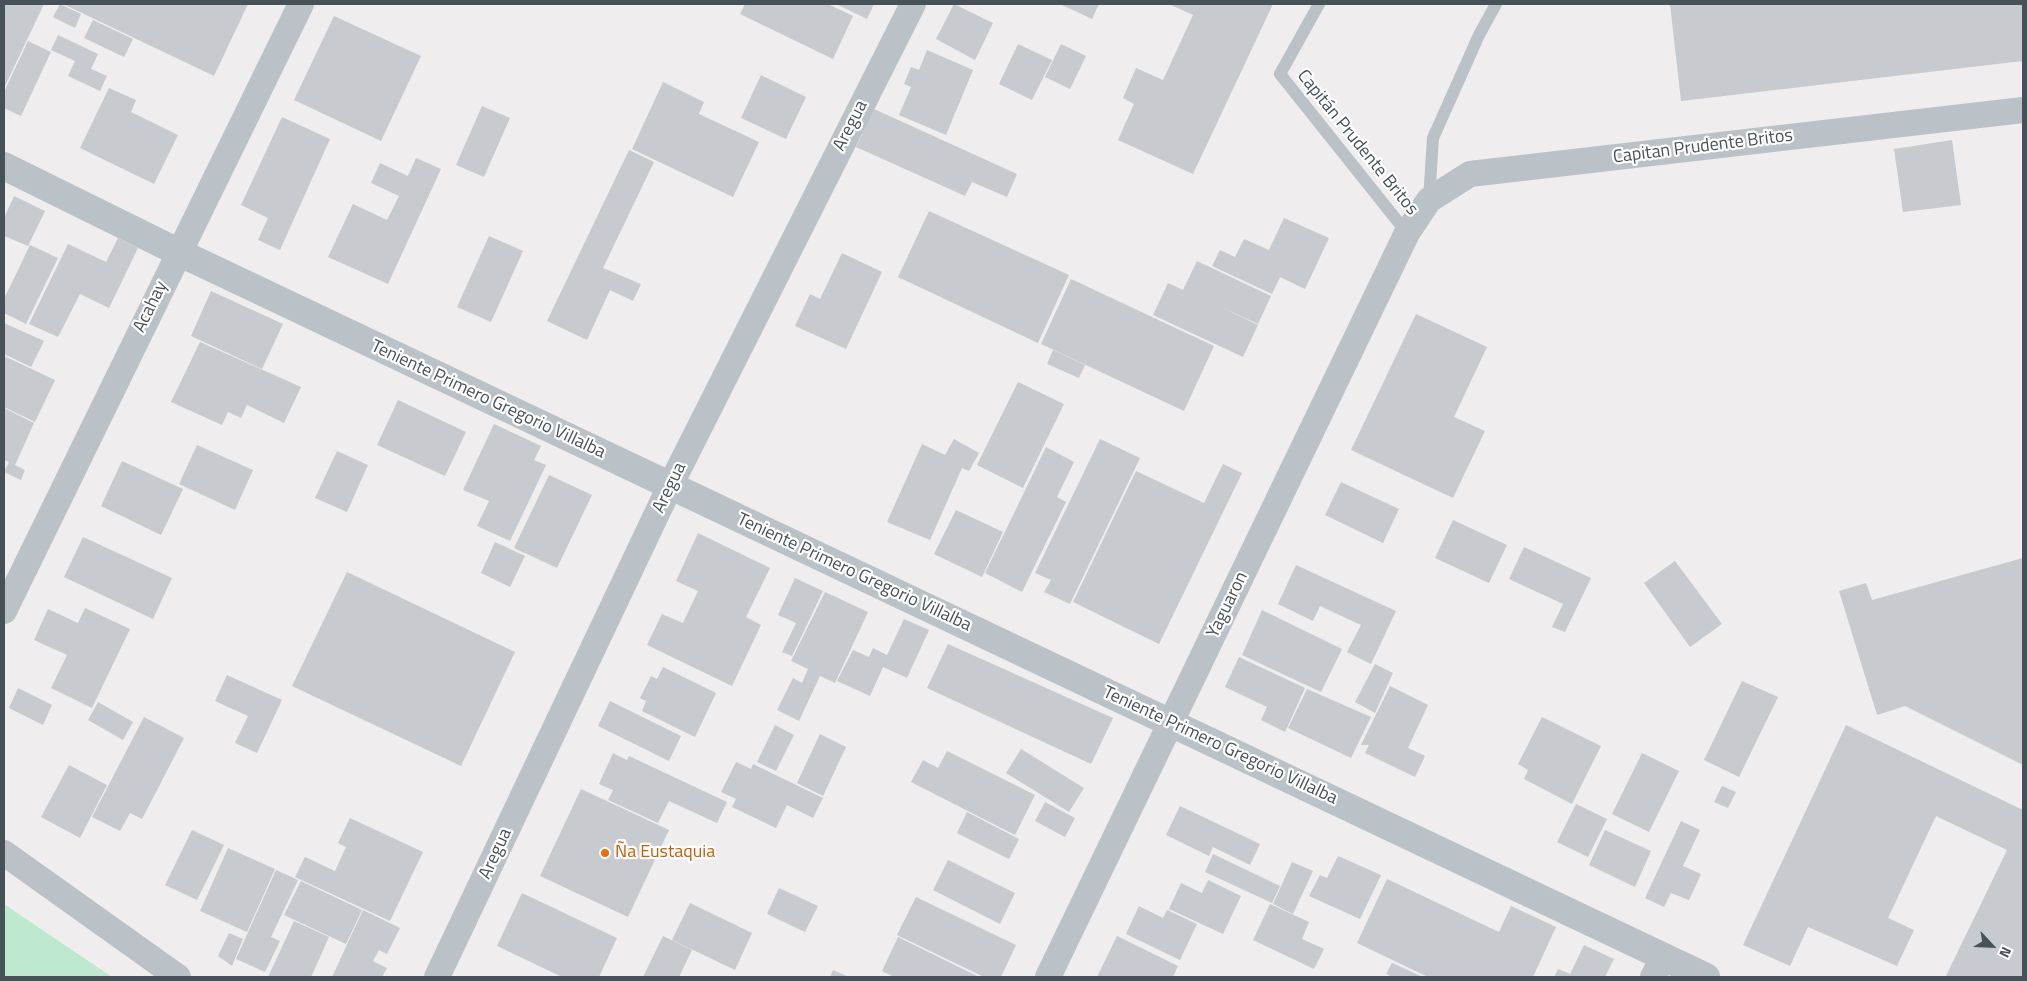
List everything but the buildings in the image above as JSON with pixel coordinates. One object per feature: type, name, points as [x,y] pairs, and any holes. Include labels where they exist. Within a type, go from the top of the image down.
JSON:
[{"type":"street","name":"Acahay","points":[[4,611],[301,4]]},
{"type":"street","name":"Aregua","points":[[437,977],[670,486],[913,4]]},
{"type":"street","name":"Capitan Prudente Britos","points":[[1407,233],[1430,200],[1470,174],[2023,110]]},
{"type":"street","name":"Teniente Primero Gregorio Villalba","points":[[4,166],[178,252],[1172,723],[1658,967],[1706,977]]},
{"type":"street","name":"Yaguaron","points":[[1048,977],[1407,233]]},
{"type":"street","points":[[4,853],[178,977]]},
{"type":"lane","name":"Capitán Prudente Britos","points":[[1319,4],[1280,74],[1407,233]]},
{"type":"lane","points":[[1430,200],[1433,138],[1479,34],[1496,4]]},
{"type":"green space","points":[[4,904],[112,977],[4,977]]},
{"type":"place","name":"Ña Eustaquia","points":[[605,853]]}]
